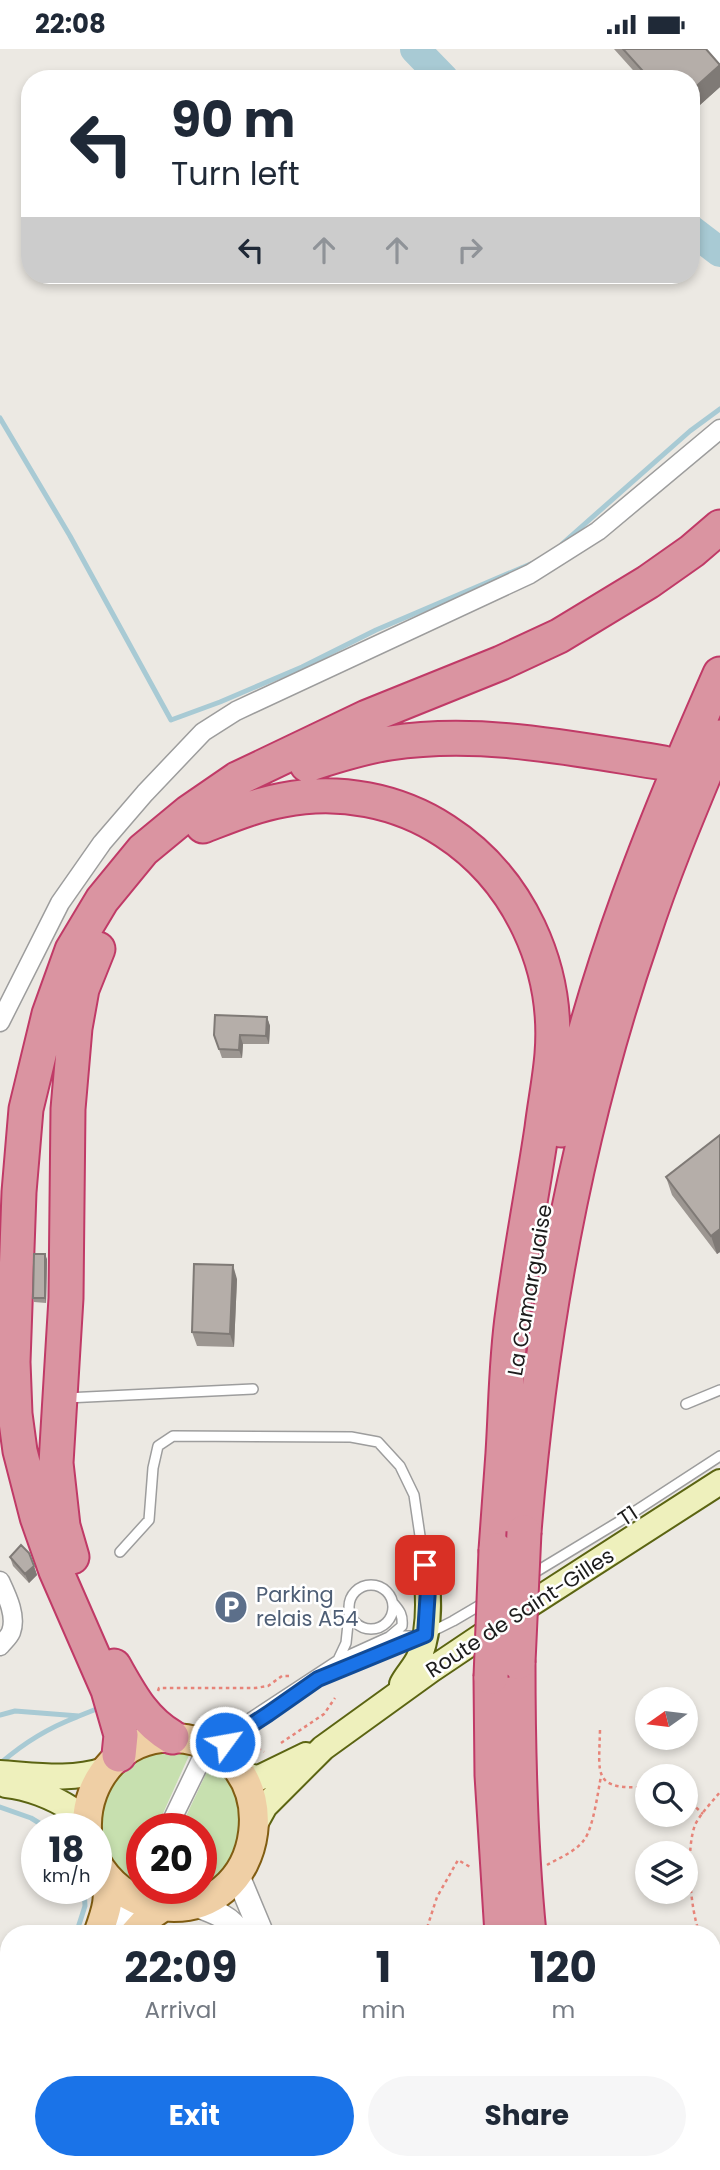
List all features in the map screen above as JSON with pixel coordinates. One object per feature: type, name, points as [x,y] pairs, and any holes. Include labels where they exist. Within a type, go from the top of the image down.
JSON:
[{"type":"highway","points":[[112,1763],[121,1735],[108,1690],[56,1571],[37,1517],[20,1451],[12,1361],[19,1192],[26,1109],[49,1014],[72,950],[102,899],[143,850],[189,812],[237,779],[368,717],[501,663],[559,636],[648,582],[720,527]]},
{"type":"highway","name":"La Camarguaise","points":[[528,1925],[519,1776],[505,1669],[496,1550],[502,1453],[529,1281],[566,1104],[585,1032],[649,842],[720,674]]},
{"type":"highway","points":[[172,1737],[157,1729],[148,1719],[121,1679],[99,1639],[63,1526],[58,1492],[56,1463],[66,1298],[68,1109],[75,1028],[82,989],[96,952],[124,904],[148,875],[224,808],[281,775],[343,753],[421,739],[494,739],[666,757],[542,733],[461,725],[394,729],[289,755]]},
{"type":"highway","name":"La Camarguaise","points":[[501,1925],[492,1775],[524,1532],[542,1358],[558,1264],[604,1065],[642,935],[720,737]]},
{"type":"highway","points":[[203,826],[260,806],[304,796],[350,797],[398,808],[431,823],[477,854],[514,898],[525,918],[545,975],[552,1026],[552,1053],[513,1313],[502,1453]]},
{"type":"main road","name":"Route de Saint-Gilles","points":[[255,1824],[265,1806],[323,1748],[498,1625],[720,1482]]},
{"type":"main road","points":[[395,1696],[419,1657],[425,1635],[428,1589],[425,1565]]},
{"type":"main road","points":[[0,1773],[66,1776],[94,1774],[139,1744],[160,1738],[192,1740],[211,1748],[226,1759],[241,1776],[252,1799],[255,1824],[248,1856],[237,1874],[217,1892]]},
{"type":"main road","name":"Route de Saint-Gilles","points":[[241,1776],[259,1777],[323,1748]]},
{"type":"main road","points":[[88,1813],[94,1787],[112,1763]]},
{"type":"main road","points":[[0,1785],[38,1793],[76,1813]]},
{"type":"main road","points":[[101,1925],[108,1904]]},
{"type":"main road","points":[[142,1925],[151,1915],[147,1904]]},
{"type":"street","points":[[714,49],[720,55]]},
{"type":"street","points":[[0,1022],[60,903],[102,843],[203,732],[236,711],[530,574],[598,531],[720,429]]},
{"type":"street","points":[[0,1581],[11,1605],[12,1626],[11,1634],[0,1646]]},
{"type":"street","points":[[237,1874],[258,1925]]},
{"type":"street","points":[[195,1904],[234,1925]]},
{"type":"lane","points":[[60,1398],[253,1389]]},
{"type":"lane","points":[[686,1404],[720,1390]]},
{"type":"lane","points":[[120,1552],[149,1520],[153,1468],[158,1446],[173,1436],[351,1437],[378,1442],[400,1466],[414,1495],[425,1565]]},
{"type":"lane","name":"T1","points":[[513,1585],[620,1521],[720,1456]]},
{"type":"lane","points":[[180,1813],[211,1748],[391,1636],[402,1626],[401,1611],[385,1590],[371,1585],[364,1586],[352,1595],[346,1643],[338,1660]]},
{"type":"lane","points":[[318,1679],[453,1622],[501,1593]]},
{"type":"lane","points":[[349,1609],[354,1622],[367,1629],[374,1629],[381,1627],[391,1617],[393,1602]]},
{"type":"lane","points":[[171,1813],[196,1760],[211,1748],[338,1660],[391,1636],[425,1635]]},
{"type":"lane","points":[[118,1925],[134,1904]]},
{"type":"lane","points":[[126,1925],[137,1904]]},
{"type":"path","points":[[157,1698],[159,1688],[255,1688],[268,1686],[282,1676],[291,1676]]},
{"type":"path","points":[[278,1745],[324,1714],[335,1698]]},
{"type":"path","points":[[600,1730],[599,1773],[606,1782],[635,1788]]},
{"type":"path","points":[[243,1744],[251,1744],[267,1753]]},
{"type":"path","points":[[547,1865],[585,1839],[601,1776]]},
{"type":"path","points":[[696,1925],[689,1870],[695,1825],[720,1792]]},
{"type":"path","points":[[698,1809],[703,1814]]},
{"type":"path","points":[[428,1925],[437,1897],[458,1860],[471,1868]]},
{"type":"green space","points":[[165,1749],[191,1751],[163,1813],[126,1813],[126,1879],[112,1866],[112,1813],[97,1813],[119,1769],[140,1755]]},
{"type":"green space","points":[[212,1761],[229,1777],[240,1797],[242,1844],[217,1881],[217,1813],[188,1813]]},
{"type":"building","points":[[623,49],[706,49],[720,65],[700,83],[700,70],[642,70]]},
{"type":"building","points":[[215,1015],[267,1017],[266,1036],[240,1035],[239,1050],[219,1049],[214,1035]]},
{"type":"building","points":[[720,1135],[720,1229],[711,1236],[666,1177]]},
{"type":"building","points":[[34,1254],[45,1254],[45,1298],[33,1298]]},
{"type":"building","points":[[194,1264],[233,1265],[230,1334],[192,1332]]},
{"type":"building","points":[[21,1545],[29,1553],[34,1566],[25,1574],[10,1557]]},
{"type":"waterway","points":[[415,49],[435,70]]},
{"type":"waterway","points":[[700,237],[720,252]]},
{"type":"waterway","points":[[562,544],[690,431],[720,409]]},
{"type":"waterway","points":[[0,418],[70,536],[171,720],[302,667],[376,630],[533,563]]},
{"type":"waterway","points":[[0,1715],[15,1711],[79,1716],[94,1710]]},
{"type":"waterway","points":[[2,1762],[37,1736],[77,1717]]},
{"type":"waterway","points":[[0,1807],[21,1814]]},
{"type":"waterway","points":[[79,1925],[85,1904]]},
{"type":"place","name":"Parking relais A54","points":[[231,1607]]},
{"type":"route","points":[[225,1742],[318,1679],[425,1635],[428,1589],[425,1565]]}]
